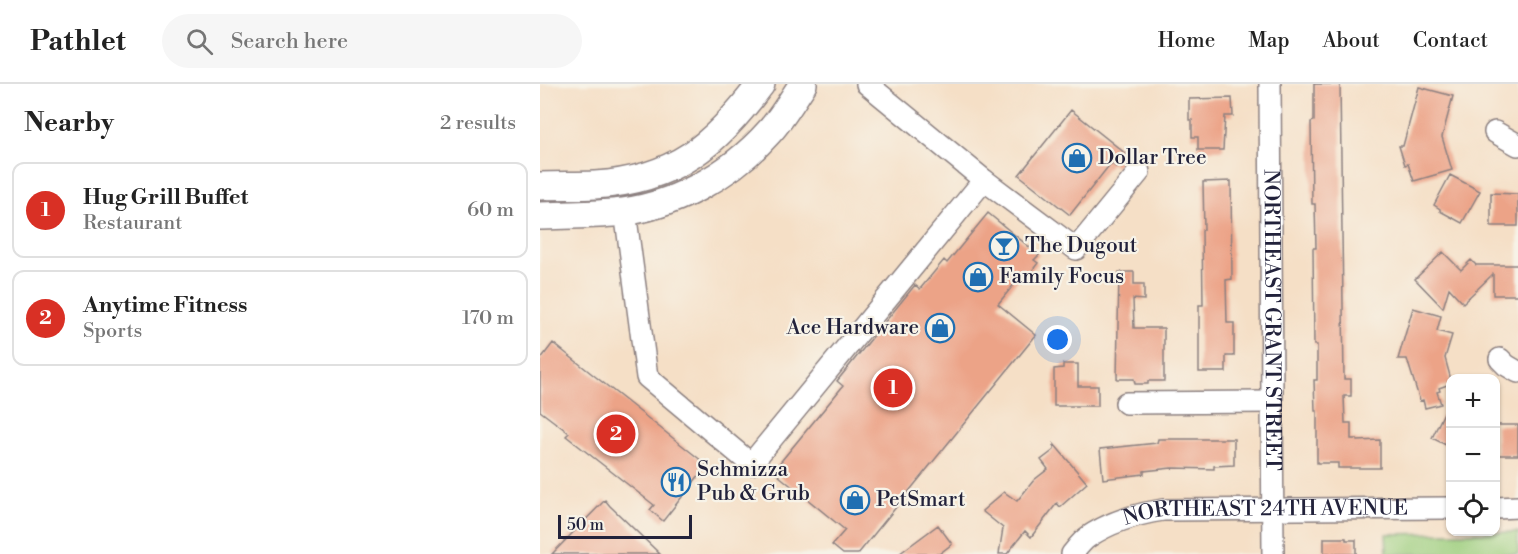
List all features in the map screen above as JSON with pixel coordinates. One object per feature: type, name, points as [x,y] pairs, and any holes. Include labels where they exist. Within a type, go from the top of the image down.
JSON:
[{"type":"main road","points":[[540,186],[610,183],[640,178],[674,166],[711,142],[736,117],[761,84]]},
{"type":"main road","points":[[540,216],[625,211],[669,201],[710,181],[734,164],[769,132],[803,84]]},
{"type":"street","points":[[867,84],[984,180],[1076,249],[1139,172]]},
{"type":"street","name":"NORTHEAST GRANT STREET","points":[[1270,84],[1273,554]]},
{"type":"street","points":[[1494,132],[1518,145]]},
{"type":"street","points":[[625,211],[647,377],[752,464],[984,180]]},
{"type":"street","points":[[1500,359],[1518,372]]},
{"type":"street","points":[[1126,403],[1272,402]]},
{"type":"street","points":[[1500,508],[1518,507]]},
{"type":"street","name":"NORTHEAST 24TH AVENUE","points":[[1072,554],[1086,538],[1106,527],[1142,513],[1163,510],[1446,508]]},
{"type":"green space","points":[[1500,532],[1518,532],[1518,554],[1387,554],[1386,534],[1446,533],[1446,536],[1500,536]]},
{"type":"building","points":[[1314,84],[1340,84],[1344,379],[1351,379],[1351,396],[1344,396],[1345,423],[1351,423],[1351,439],[1380,440],[1380,468],[1338,468],[1338,463],[1317,463],[1317,411],[1315,411],[1314,380],[1317,380],[1317,345],[1314,345],[1313,248],[1316,248],[1315,204],[1312,204],[1311,122],[1314,121]]},
{"type":"building","points":[[1419,87],[1453,96],[1442,137],[1452,170],[1414,181],[1408,164],[1405,165],[1399,146],[1403,146]]},
{"type":"building","points":[[1232,98],[1233,116],[1225,116],[1223,150],[1198,150],[1198,137],[1192,137],[1192,120],[1189,120],[1189,99]]},
{"type":"building","name":"Dollar Tree","points":[[1071,110],[1126,154],[1116,167],[1111,163],[1070,215],[1019,175]]},
{"type":"building","points":[[1450,175],[1480,191],[1462,223],[1440,211],[1434,205]]},
{"type":"building","points":[[1231,181],[1232,279],[1226,280],[1227,323],[1234,323],[1234,356],[1226,356],[1226,372],[1199,372],[1199,305],[1203,305],[1203,182]]},
{"type":"building","points":[[1491,193],[1518,194],[1518,226],[1491,226]]},
{"type":"building","points":[[988,213],[1039,255],[1034,260],[1038,263],[1028,276],[1024,272],[998,304],[1036,335],[858,554],[843,554],[832,545],[845,530],[773,471],[843,386],[837,381],[915,285],[920,289],[944,260],[947,263]]},
{"type":"building","points":[[1443,252],[1461,270],[1471,260],[1476,265],[1518,265],[1518,295],[1493,295],[1493,274],[1463,303],[1449,288],[1443,308],[1415,279]]},
{"type":"building","points":[[1119,272],[1134,272],[1134,284],[1144,284],[1144,300],[1133,299],[1134,328],[1164,328],[1164,381],[1135,384],[1134,379],[1117,379]]},
{"type":"building","points":[[1413,308],[1441,316],[1437,331],[1452,335],[1445,358],[1449,374],[1446,374],[1446,385],[1439,388],[1440,391],[1437,392],[1441,404],[1425,408],[1423,400],[1420,401],[1407,359],[1398,359]]},
{"type":"building","points":[[553,343],[707,465],[663,521],[650,510],[654,505],[566,436],[569,433],[540,411],[540,360]]},
{"type":"building","points":[[1063,364],[1078,364],[1078,386],[1098,386],[1098,406],[1054,406],[1054,369],[1063,368]]},
{"type":"building","points":[[1446,408],[1446,445],[1432,438]]},
{"type":"building","points":[[1500,425],[1518,425],[1518,455],[1500,455]]},
{"type":"building","points":[[1158,439],[1234,439],[1234,465],[1214,466],[1214,469],[1172,468],[1103,479],[1100,449],[1157,443]]},
{"type":"building","points":[[1054,444],[1087,483],[1060,507],[1057,503],[1031,537],[1025,531],[1007,554],[999,554],[1003,528],[982,511],[1004,492],[1017,501],[1034,480],[1048,469],[1041,460],[1054,450]]},
{"type":"building","points":[[605,500],[610,506],[660,554],[552,554]]},
{"type":"building","points":[[938,525],[952,544],[939,554],[899,554]]},
{"type":"building","points":[[1324,538],[1356,540],[1356,554],[1324,554]]},
{"type":"place","name":"Dollar Tree","points":[[1077,158]]},
{"type":"place","name":"The Dugout","points":[[1004,246]]},
{"type":"place","name":"Family Focus","points":[[978,277]]},
{"type":"place","name":"Ace Hardware","points":[[940,328]]},
{"type":"place","name":"Hug Grill Buffet","points":[[893,388]]},
{"type":"place","name":"Anytime Fitness","points":[[616,434]]},
{"type":"place","name":"Schmizza Pub & Grub","points":[[676,482]]},
{"type":"place","name":"PetSmart","points":[[855,500]]}]
